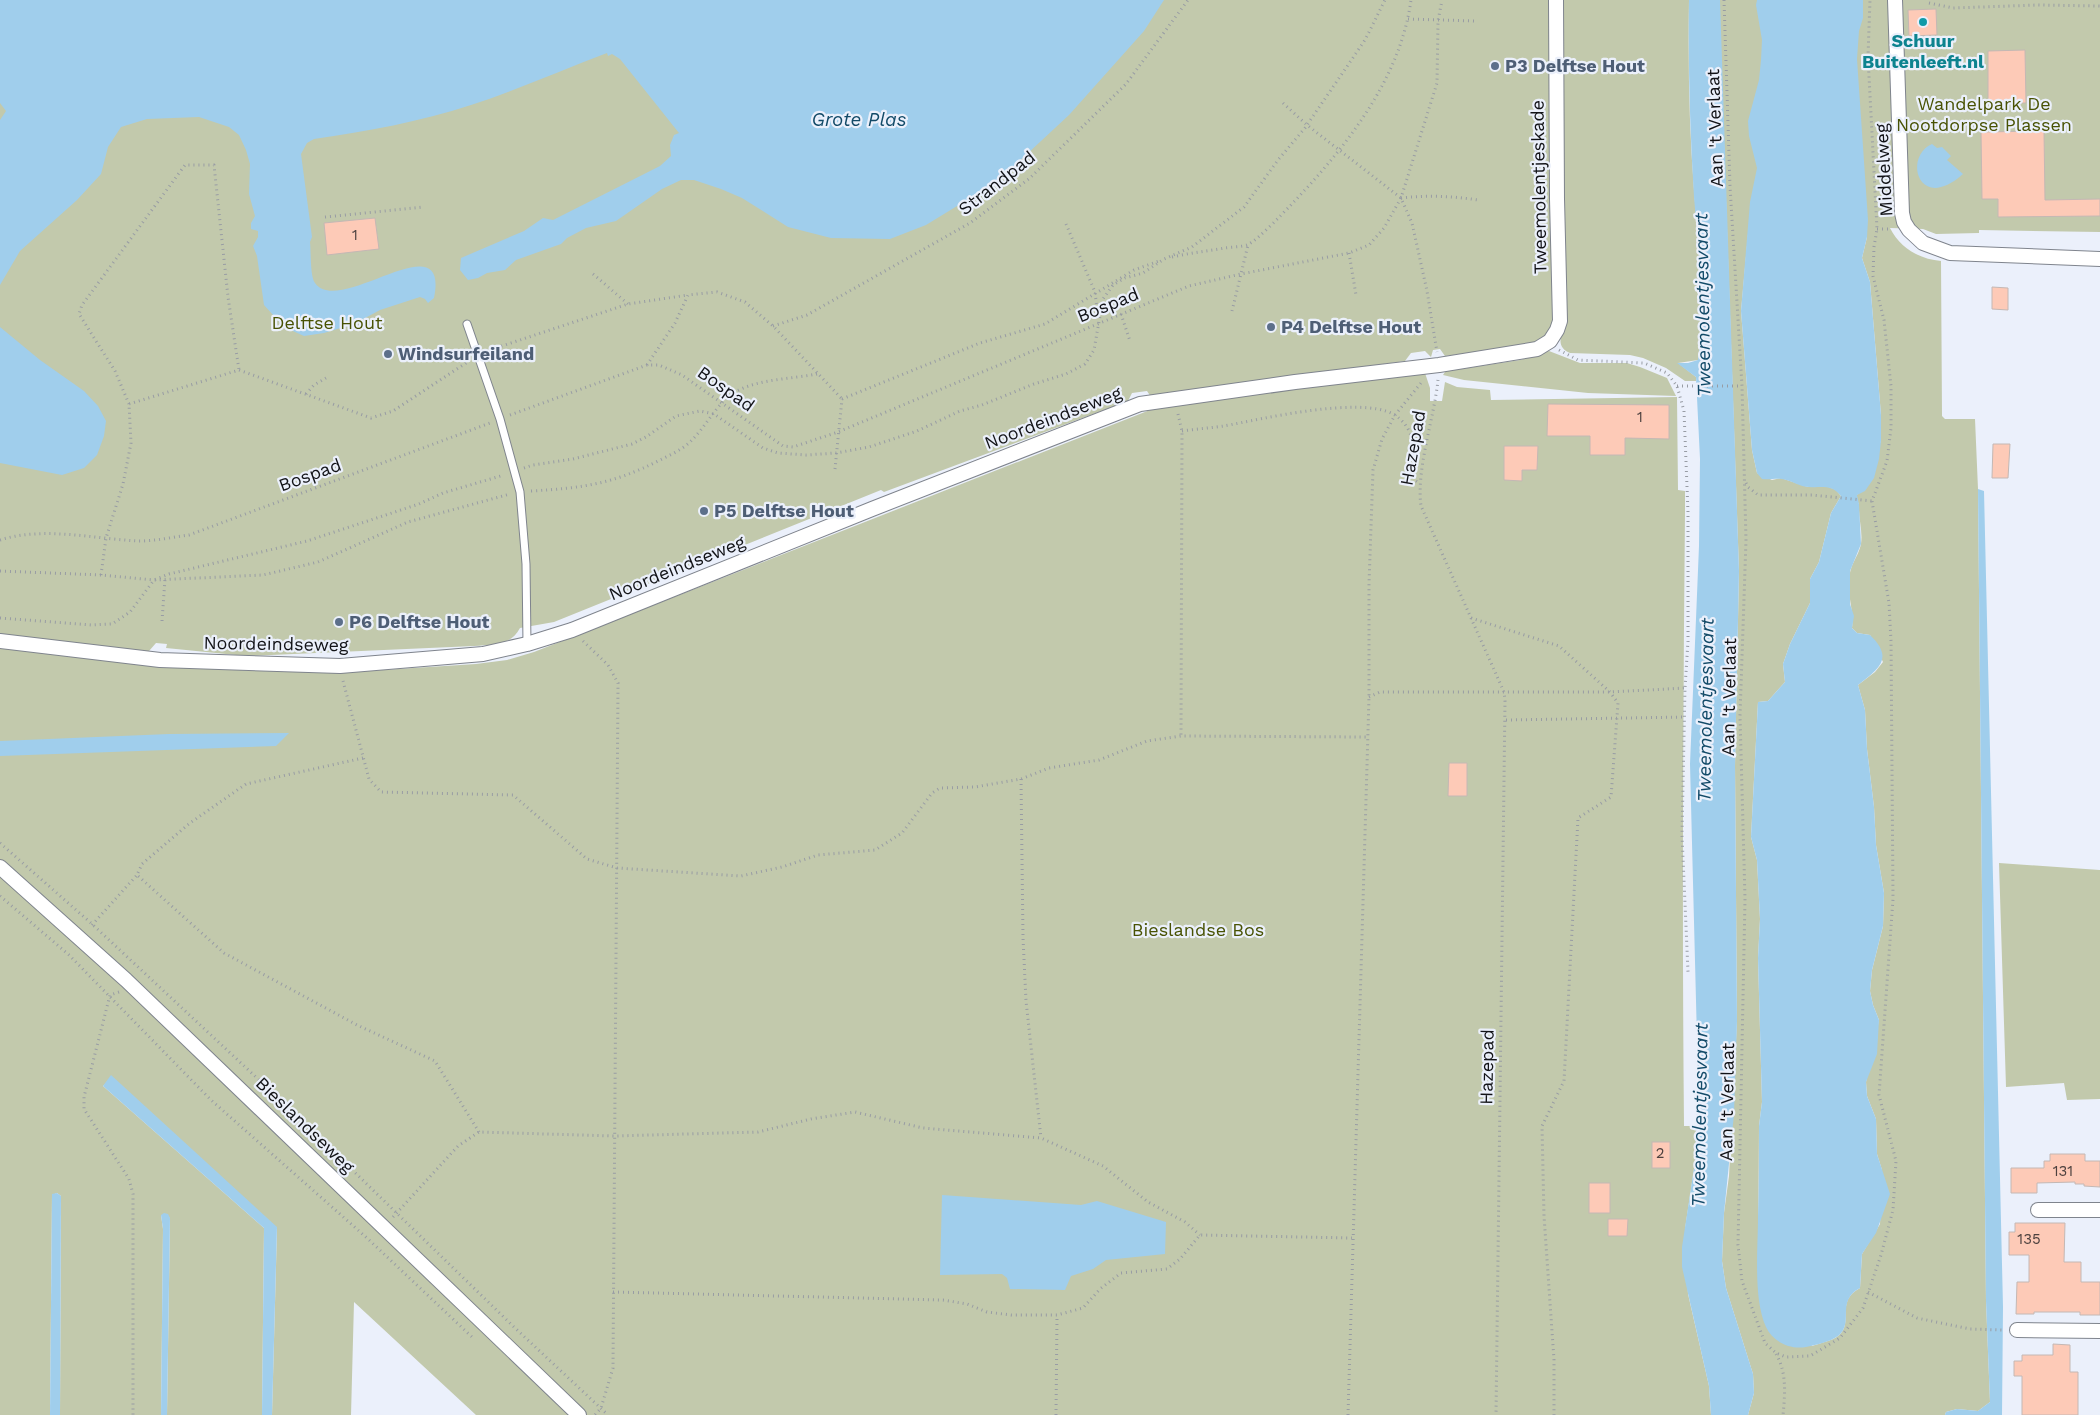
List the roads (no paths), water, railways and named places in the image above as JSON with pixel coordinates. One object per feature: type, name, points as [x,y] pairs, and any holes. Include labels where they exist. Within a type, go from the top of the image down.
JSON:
[{"type":"street","name":"Tweemolentjeskade","points":[[1550,341],[1560,321],[1556,198],[1556,0]]},
{"type":"street","name":"Middelweg","points":[[1895,0],[1902,213],[1904,222],[1909,230],[1923,243],[1950,253],[2100,258]]},
{"type":"street","name":"Noordeindseweg","points":[[0,641],[160,660],[340,666],[483,654],[527,644],[572,630],[854,516],[1140,404],[1439,365],[1537,349],[1550,341]]},
{"type":"street","name":"Bieslandseweg","points":[[0,866],[134,988],[579,1415]]},
{"type":"street","points":[[2038,1210],[2100,1210]]},
{"type":"street","points":[[2016,1330],[2100,1331]]},
{"type":"lane","points":[[467,324],[500,419],[520,492],[526,564],[527,644]]},
{"type":"water","name":"Grote Plas","points":[[0,0],[1164,0],[1144,31],[1069,115],[998,181],[926,225],[890,239],[831,238],[788,227],[742,198],[694,180],[681,180],[662,189],[616,221],[586,228],[567,238],[561,244],[516,260],[505,270],[487,273],[478,278],[468,280],[460,270],[461,258],[524,231],[543,218],[553,220],[660,166],[671,156],[670,145],[674,135],[679,133],[620,59],[612,54],[608,56],[607,53],[505,93],[452,111],[354,133],[314,139],[307,143],[301,154],[312,237],[310,242],[311,270],[315,283],[328,290],[346,289],[410,268],[426,267],[434,276],[434,298],[428,303],[420,297],[380,310],[354,324],[324,333],[304,336],[284,327],[264,305],[257,256],[253,246],[258,237],[258,231],[251,229],[251,223],[255,216],[249,194],[250,164],[239,135],[229,127],[199,117],[147,119],[121,127],[108,147],[101,174],[77,200],[20,251],[0,285],[0,120],[6,111],[0,103]]},
{"type":"water","name":"Tweemolentjesvaart","points":[[1689,0],[1720,0],[1739,571],[1735,766],[1737,1021],[1734,1114],[1724,1213],[1722,1261],[1726,1288],[1753,1374],[1754,1393],[1748,1415],[1711,1415],[1709,1386],[1682,1267],[1682,1247],[1695,1162],[1698,1079],[1690,764],[1699,546],[1700,459],[1696,377],[1677,363],[1688,363],[1698,360],[1701,321],[1690,123]]},
{"type":"water","points":[[1757,0],[1863,0],[1863,18],[1859,31],[1857,59],[1868,220],[1867,237],[1862,258],[1870,282],[1881,415],[1879,459],[1874,478],[1865,491],[1857,495],[1861,544],[1850,571],[1850,604],[1854,616],[1852,628],[1857,633],[1870,635],[1877,643],[1882,657],[1881,663],[1872,674],[1858,685],[1865,710],[1876,845],[1884,893],[1883,926],[1872,970],[1870,991],[1879,1020],[1877,1054],[1866,1082],[1867,1096],[1876,1119],[1877,1154],[1890,1194],[1876,1233],[1862,1254],[1860,1288],[1848,1299],[1843,1331],[1831,1340],[1800,1348],[1783,1344],[1773,1337],[1766,1327],[1759,1302],[1757,1258],[1759,1126],[1762,1102],[1758,958],[1760,919],[1757,860],[1751,837],[1758,702],[1768,701],[1785,682],[1783,664],[1790,644],[1810,603],[1810,579],[1819,562],[1831,513],[1841,496],[1830,488],[1806,487],[1782,479],[1762,479],[1757,473],[1752,450],[1741,311],[1750,202],[1757,168],[1749,136],[1748,121],[1759,80],[1761,60],[1762,40],[1756,5]]},
{"type":"water","points":[[1932,144],[1937,148],[1942,147],[1951,156],[1947,160],[1963,174],[1948,185],[1935,188],[1926,185],[1920,178],[1917,169],[1918,159],[1923,150]]},
{"type":"water","points":[[0,327],[40,360],[84,391],[98,406],[106,421],[104,436],[97,455],[84,468],[62,475],[0,463]]},
{"type":"water","points":[[1978,489],[1984,491],[2003,1307],[2002,1415],[1945,1415],[1946,1412],[1957,1409],[1978,1411],[1990,1402],[1986,1301]]},
{"type":"water","points":[[289,733],[276,746],[0,756],[0,741],[169,734]]},
{"type":"water","points":[[111,1075],[277,1227],[272,1415],[262,1415],[264,1228],[103,1086]]},
{"type":"water","points":[[57,1193],[61,1196],[60,1415],[50,1415],[52,1194]]},
{"type":"water","points":[[942,1195],[1081,1205],[1097,1201],[1166,1222],[1165,1254],[1106,1260],[1093,1269],[1071,1276],[1065,1290],[1010,1289],[1007,1278],[1002,1274],[940,1275]]},
{"type":"water","points":[[164,1213],[168,1214],[170,1218],[167,1415],[161,1415],[163,1229],[161,1215]]},
{"type":"place","name":"Schuur Buitenleeft.nl","points":[[1923,22]]},
{"type":"place","name":"P3 Delftse Hout","points":[[1495,66]]},
{"type":"place","name":"P4 Delftse Hout","points":[[1271,327]]},
{"type":"place","name":"Windsurfeiland","points":[[388,354]]},
{"type":"place","name":"P5 Delftse Hout","points":[[704,511]]},
{"type":"place","name":"P6 Delftse Hout","points":[[339,622]]},
{"type":"park label","name":"Wandelpark De Nootdorpse Plassen","points":[[1984,114]]},
{"type":"park label","name":"Delftse Hout","points":[[327,323]]},
{"type":"park label","name":"Bieslandse Bos","points":[[1198,930]]}]
